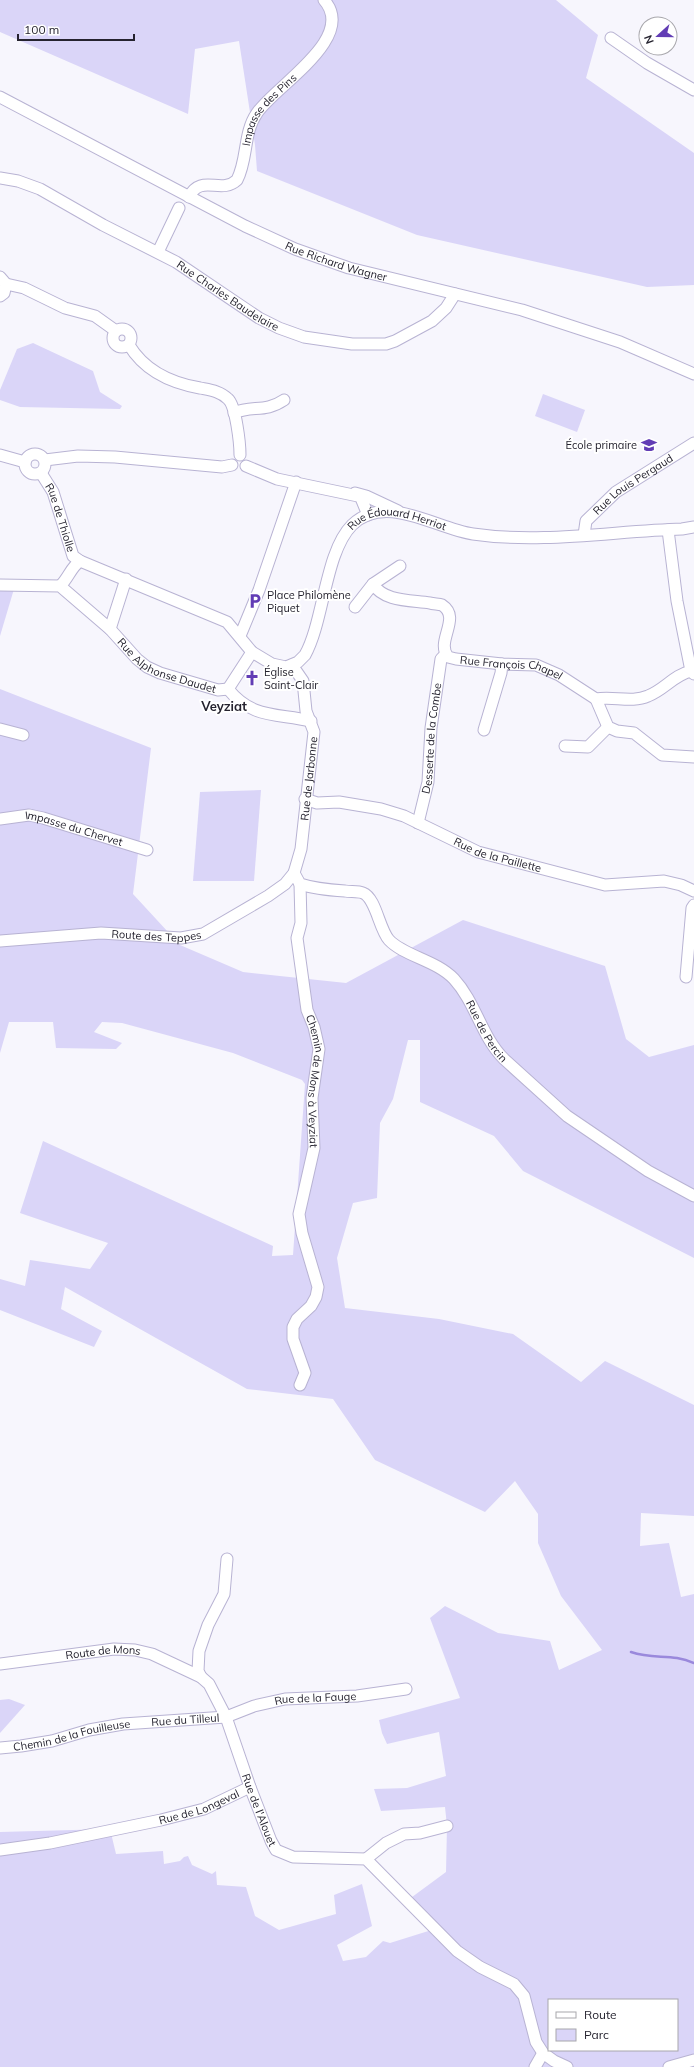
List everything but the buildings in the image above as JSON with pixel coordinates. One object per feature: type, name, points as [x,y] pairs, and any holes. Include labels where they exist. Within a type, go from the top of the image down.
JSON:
[{"type":"street","name":"Impasse des Pins","points":[[189,196],[194,189],[203,184],[226,185],[237,180],[240,172],[247,134],[257,112],[312,58],[330,31],[333,23],[332,13],[330,6],[324,0]]},
{"type":"street","points":[[611,38],[647,63],[694,90]]},
{"type":"street","name":"Rue Richard Wagner","points":[[0,97],[281,243],[356,270],[514,308],[620,342],[694,374]]},
{"type":"street","name":"Rue Charles Baudelaire","points":[[0,178],[18,181],[40,189],[103,225],[176,262],[259,318],[279,328],[304,337],[346,343],[386,344],[395,341],[432,321],[446,308],[455,294]]},
{"type":"street","points":[[158,252],[179,208]]},
{"type":"street","points":[[0,296],[4,293],[3,281],[24,288],[65,308],[95,316],[116,331],[113,335],[115,344],[122,347],[129,344],[134,354],[160,375],[182,384],[216,391],[229,399],[234,413],[240,455],[244,457],[246,466]]},
{"type":"street","points":[[234,413],[242,410],[268,408],[284,400]]},
{"type":"street","name":"Rue Louis Pergaud","points":[[584,535],[585,524],[592,515],[616,492],[694,443]]},
{"type":"street","points":[[34,454],[40,455],[45,460],[46,466],[41,473],[31,474],[26,469],[25,462],[28,457],[34,454]]},
{"type":"street","points":[[0,455],[25,462]]},
{"type":"street","points":[[232,464],[234,458],[240,455]]},
{"type":"street","points":[[45,460],[78,456],[115,457],[222,467],[232,464]]},
{"type":"street","points":[[232,464],[237,470],[241,470],[246,466]]},
{"type":"street","points":[[246,466],[270,477],[366,496],[404,514]]},
{"type":"street","name":"Rue de Thiolle","points":[[41,473],[54,492],[73,556],[80,561]]},
{"type":"street","points":[[240,636],[259,590],[296,482]]},
{"type":"street","points":[[346,493],[361,498],[368,515]]},
{"type":"street","name":"Rue Édouard Herriot","points":[[292,665],[302,659],[307,651],[342,540],[352,526],[368,515],[384,512],[404,514],[473,534],[513,538],[668,530],[694,527]]},
{"type":"street","points":[[668,530],[677,601],[692,673],[683,673],[647,697],[636,700],[607,697],[596,699],[608,727],[617,731],[634,733],[662,755],[694,757]]},
{"type":"street","points":[[0,584],[60,586],[67,580],[75,564],[80,561],[227,622],[252,652],[272,664],[286,667],[292,665]]},
{"type":"street","points":[[355,607],[373,584],[400,566]]},
{"type":"street","points":[[110,629],[126,580]]},
{"type":"street","name":"Rue François Chapel","points":[[373,584],[379,592],[398,599],[441,605],[445,608],[448,612],[450,620],[444,643],[446,654],[456,659],[502,664],[536,665],[559,675],[596,699]]},
{"type":"street","name":"Rue Alphonse Daudet","points":[[60,586],[110,629],[137,659],[147,667],[160,673],[218,690],[228,689],[236,699],[250,709],[311,721]]},
{"type":"street","points":[[228,689],[252,652]]},
{"type":"street","name":"Desserte de la Combe","points":[[418,823],[428,782],[431,728],[441,659],[446,654]]},
{"type":"street","points":[[484,730],[501,673],[502,664]]},
{"type":"street","name":"Rue de Jarbonne","points":[[292,665],[303,681],[306,711],[314,732],[305,799],[301,849],[294,873]]},
{"type":"street","points":[[564,746],[588,747],[608,727]]},
{"type":"street","points":[[0,729],[23,735]]},
{"type":"street","name":"Rue de la Paillette","points":[[305,799],[317,803],[332,802],[372,806],[398,814],[478,852],[605,885],[664,881],[681,884],[694,891]]},
{"type":"street","name":"Impasse du Chervet","points":[[0,819],[29,816],[43,818],[147,850]]},
{"type":"street","points":[[294,873],[300,884]]},
{"type":"street","name":"Route des Teppes","points":[[0,942],[101,933],[181,938],[203,934],[268,896],[285,884],[294,873]]},
{"type":"street","name":"Rue de Percin","points":[[300,884],[314,889],[364,893],[370,899],[382,930],[389,940],[396,946],[431,962],[457,982],[474,1009],[494,1049],[504,1059],[568,1116],[648,1171],[694,1196]]},
{"type":"street","name":"Chemin de Mons à Veyziat","points":[[300,884],[301,923],[297,938],[307,1010],[314,1027],[319,1049],[312,1098],[314,1148],[299,1214],[302,1233],[318,1287],[316,1297],[311,1306],[297,1319],[292,1327],[293,1339],[305,1373],[300,1385]]},
{"type":"street","points":[[686,977],[692,940],[692,908],[694,905]]},
{"type":"street","points":[[201,1677],[198,1671],[199,1651],[208,1625],[224,1594],[228,1558]]},
{"type":"street","name":"Route de Mons","points":[[0,1664],[114,1649],[135,1650],[152,1654],[201,1677]]},
{"type":"street","name":"Rue de l'Alouet","points":[[201,1677],[209,1684],[226,1717],[250,1787],[276,1850],[293,1856],[366,1859]]},
{"type":"street","name":"Rue de la Fauge","points":[[226,1717],[254,1706],[285,1699],[357,1696],[406,1689]]},
{"type":"street","name":"Rue du Tilleul","points":[[144,1721],[226,1717]]},
{"type":"street","name":"Chemin de la Fouilleuse","points":[[0,1748],[52,1741],[89,1730],[144,1721]]},
{"type":"street","name":"Rue de Longeval","points":[[0,1850],[50,1843],[204,1809],[250,1787]]},
{"type":"street","points":[[447,1826],[420,1833],[404,1834],[386,1843],[366,1859],[408,1900],[438,1933],[457,1950],[480,1967],[514,1984],[524,1996],[536,2042],[543,2053],[554,2061],[567,2067]]},
{"type":"street","points":[[535,2067],[543,2053]]},
{"type":"street","points":[[669,2067],[694,2060]]},
{"type":"green space","points":[[0,0],[556,0],[598,35],[586,78],[694,153],[694,285],[647,287],[417,235],[257,171],[255,145],[239,41],[195,49],[188,114],[0,32]]},
{"type":"green space","points":[[33,343],[93,371],[100,392],[122,406],[120,409],[20,407],[0,400],[0,390],[17,349]]},
{"type":"green space","points":[[543,394],[585,410],[577,432],[535,416]]},
{"type":"green space","points":[[14,589],[0,636],[0,590]]},
{"type":"green space","points":[[0,689],[151,748],[133,894],[180,945],[243,972],[346,983],[463,920],[605,966],[626,1039],[649,1057],[694,1045],[694,1258],[523,1171],[494,1136],[420,1102],[420,1040],[408,1040],[393,1099],[380,1123],[377,1198],[353,1203],[337,1258],[345,1308],[439,1319],[513,1334],[581,1382],[605,1361],[694,1405],[694,1516],[641,1513],[640,1546],[669,1543],[681,1597],[694,1594],[694,2067],[0,2067],[0,1832],[110,1829],[116,1854],[163,1851],[164,1864],[180,1861],[184,1857],[188,1856],[192,1865],[212,1874],[216,1871],[217,1885],[246,1887],[255,1916],[279,1930],[336,1914],[334,1895],[362,1884],[372,1926],[337,1945],[343,1961],[366,1957],[383,1941],[390,1943],[438,1928],[408,1900],[446,1872],[447,1826],[445,1807],[381,1811],[374,1789],[407,1788],[446,1776],[439,1732],[387,1744],[382,1733],[379,1720],[460,1698],[430,1618],[445,1606],[498,1633],[550,1641],[559,1670],[602,1650],[561,1596],[538,1543],[538,1514],[515,1481],[485,1512],[375,1460],[333,1399],[247,1389],[65,1287],[61,1309],[102,1331],[94,1347],[0,1310],[0,1279],[25,1286],[30,1260],[90,1269],[108,1243],[20,1213],[43,1141],[273,1246],[272,1256],[293,1255],[305,1084],[302,1080],[233,1053],[122,1023],[102,1022],[94,1032],[122,1043],[116,1049],[56,1048],[53,1022],[9,1022],[0,1053]]},
{"type":"green space","points":[[261,790],[254,881],[193,881],[200,792]]},
{"type":"green space","points":[[9,1699],[25,1705],[0,1733],[0,1700]]},
{"type":"waterway","points":[[631,1652],[647,1656],[678,1658],[694,1663]]},
{"type":"place","name":"École primaire","points":[[649,445]]},
{"type":"place","name":"Place Philomène Piquet","points":[[255,601]]},
{"type":"place","name":"Église Saint-Clair","points":[[252,678]]},
{"type":"district","name":"Veyziat","points":[[224,706]]}]
